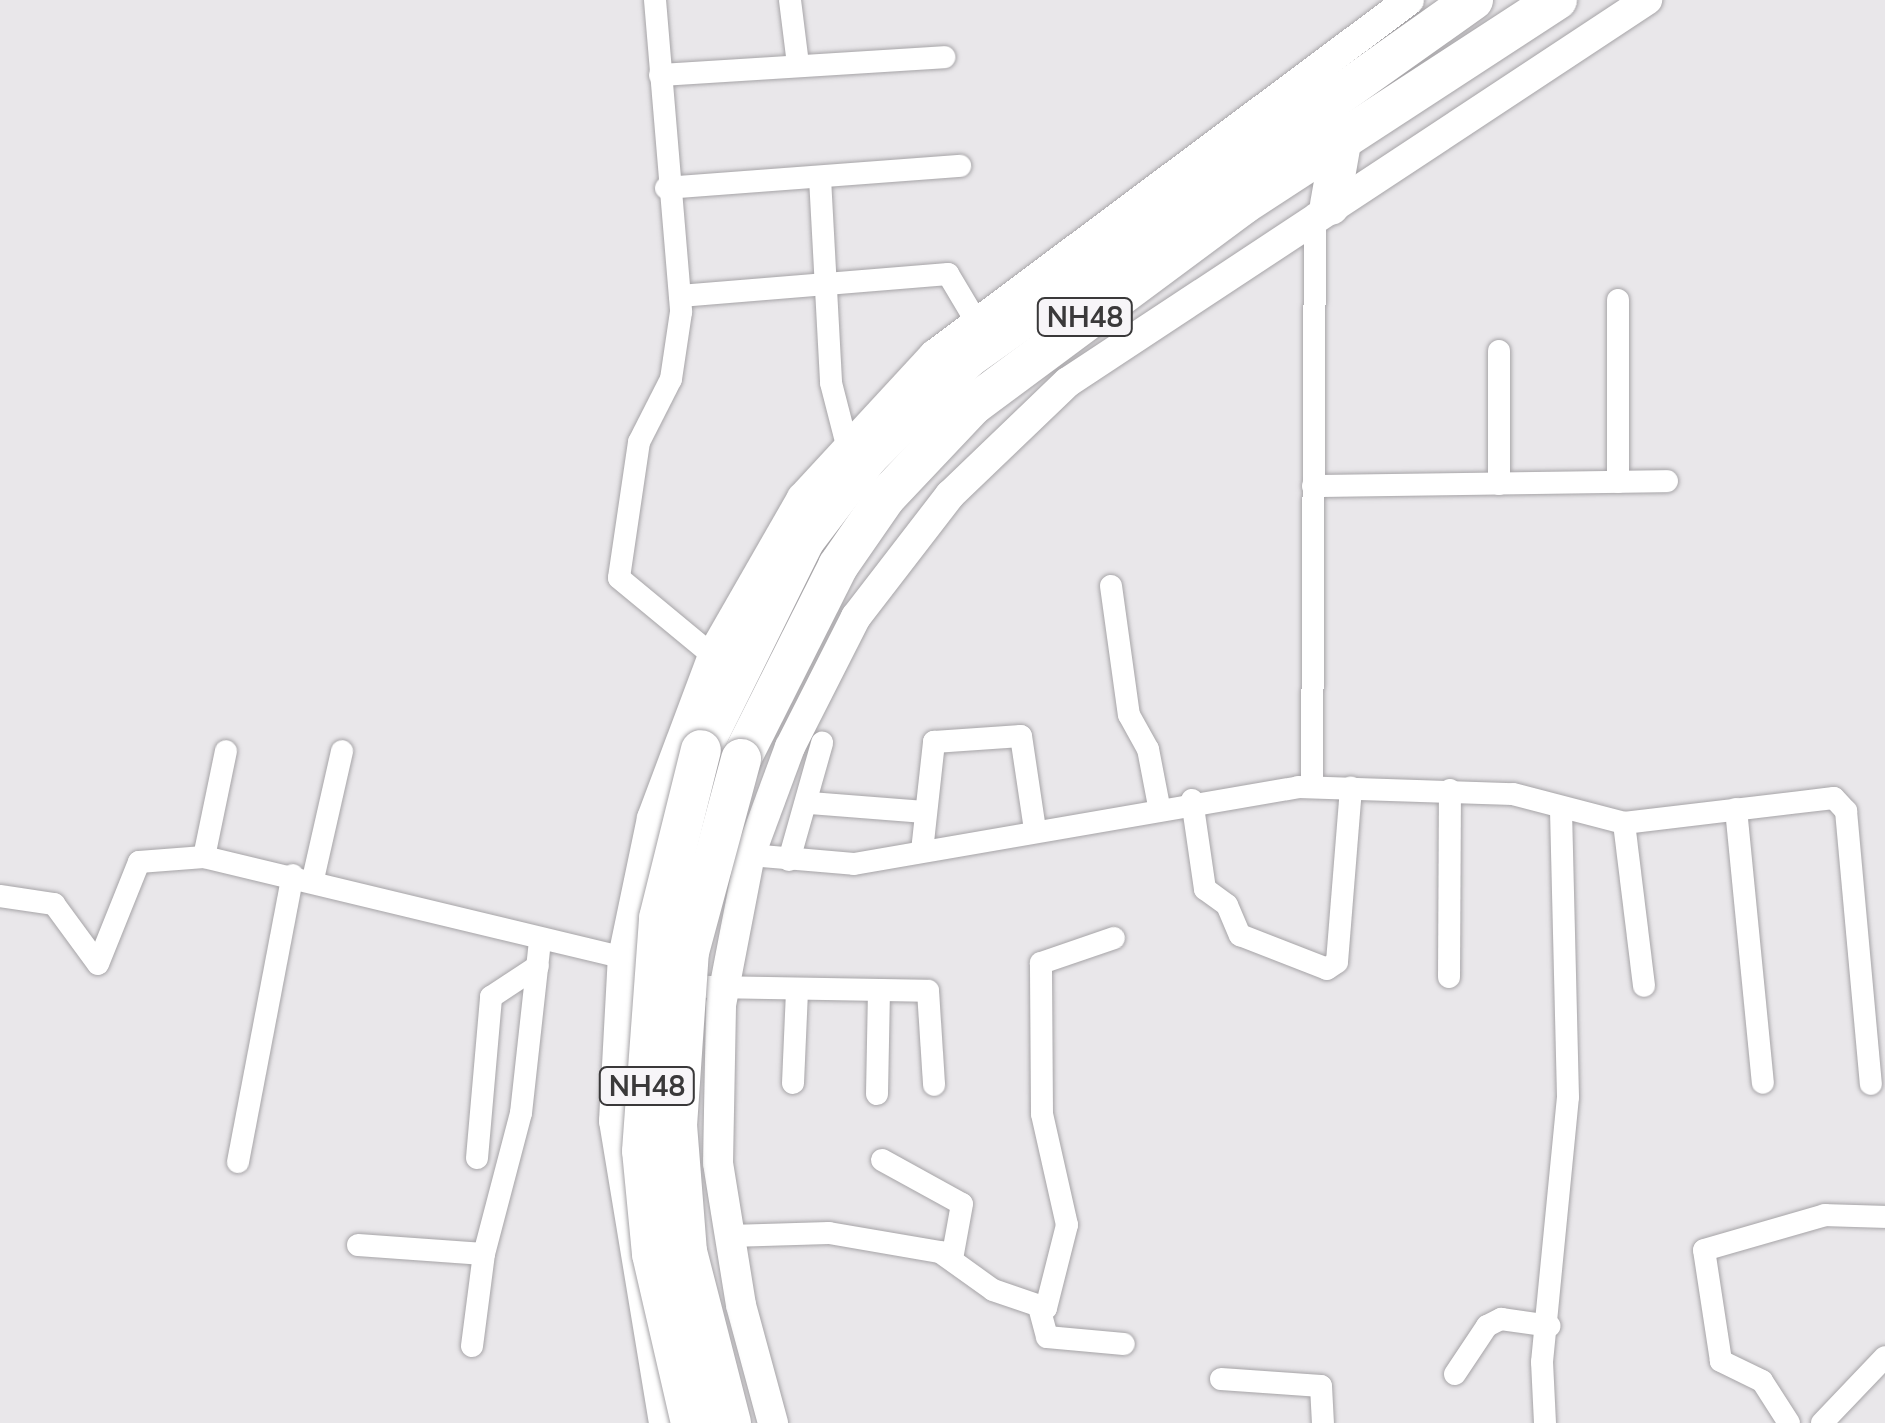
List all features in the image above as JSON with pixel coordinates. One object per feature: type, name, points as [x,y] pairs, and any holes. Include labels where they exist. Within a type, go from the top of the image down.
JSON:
[{"type":"highway","name":"NH48","points":[[692,1423],[652,1254],[642,1151],[658,918],[701,750],[805,540],[868,457],[968,358],[1287,128],[1473,0]]},
{"type":"highway","name":"NH48","points":[[731,1423],[687,1252],[677,1126],[689,952],[741,759],[838,566],[885,498],[973,405],[1242,205],[1340,148],[1557,0]]},
{"type":"highway","points":[[1247,128],[1287,128]]},
{"type":"highway","points":[[1322,210],[1340,148]]},
{"type":"street","points":[[654,0],[666,188],[680,296],[671,379],[640,442],[618,578],[712,656]]},
{"type":"street","points":[[790,0],[798,64]]},
{"type":"street","points":[[664,1423],[614,1120],[624,949],[634,888],[712,656],[802,498],[976,321],[1247,128],[1409,0]]},
{"type":"street","points":[[773,1423],[730,1236],[718,1163],[725,985],[735,916],[750,856],[790,746],[856,617],[950,495],[1068,382],[1322,210],[1648,0]]},
{"type":"street","points":[[660,75],[944,57]]},
{"type":"street","points":[[666,188],[960,166]]},
{"type":"street","points":[[820,178],[824,285],[848,449]]},
{"type":"street","points":[[1312,786],[1313,486],[1322,210]]},
{"type":"street","points":[[680,296],[954,276],[976,321]]},
{"type":"street","points":[[1618,300],[1618,482]]},
{"type":"street","points":[[1500,351],[1500,484]]},
{"type":"street","points":[[1313,486],[1668,481]]},
{"type":"street","points":[[1112,586],[1129,715],[1148,749],[1159,806]]},
{"type":"street","points":[[922,851],[934,742],[1014,734],[1025,742],[1035,830]]},
{"type":"street","points":[[789,860],[810,803],[822,743]]},
{"type":"street","points":[[204,858],[226,751]]},
{"type":"street","points":[[238,1162],[303,877],[342,752]]},
{"type":"street","points":[[750,856],[854,864],[1192,800],[1312,786],[1450,790],[1561,807],[1624,823],[1736,809],[1842,802],[1871,1084]]},
{"type":"street","points":[[1192,800],[1205,889],[1226,905],[1240,935],[1327,969],[1337,962],[1351,788]]},
{"type":"street","points":[[1449,977],[1450,790]]},
{"type":"street","points":[[810,803],[925,812]]},
{"type":"street","points":[[1545,1423],[1568,1096],[1561,807]]},
{"type":"street","points":[[1736,809],[1763,1084]]},
{"type":"street","points":[[1624,823],[1644,986]]},
{"type":"street","points":[[0,896],[54,904],[98,964],[139,862],[204,858],[303,877],[540,940],[624,949],[725,985],[932,995],[934,1085]]},
{"type":"street","points":[[730,1236],[839,1234],[952,1258],[993,1290],[1039,1307],[1049,1304],[1068,1224],[1042,1114],[1047,1030],[1041,963],[1114,938]]},
{"type":"street","points":[[472,1346],[484,1254],[521,1114],[540,940]]},
{"type":"street","points":[[477,1158],[491,997],[538,966]]},
{"type":"street","points":[[877,1094],[879,990]]},
{"type":"street","points":[[793,1084],[797,991]]},
{"type":"street","points":[[882,1160],[962,1204],[952,1258]]},
{"type":"street","points":[[1789,1423],[1762,1381],[1721,1361],[1704,1250],[1825,1215],[1885,1217]]},
{"type":"street","points":[[358,1245],[484,1254]]},
{"type":"street","points":[[1039,1307],[1047,1336],[1124,1344]]},
{"type":"street","points":[[1454,1374],[1487,1326],[1502,1318],[1550,1326]]},
{"type":"street","points":[[1822,1423],[1885,1356]]},
{"type":"street","points":[[1221,1379],[1320,1386],[1323,1423]]}]
